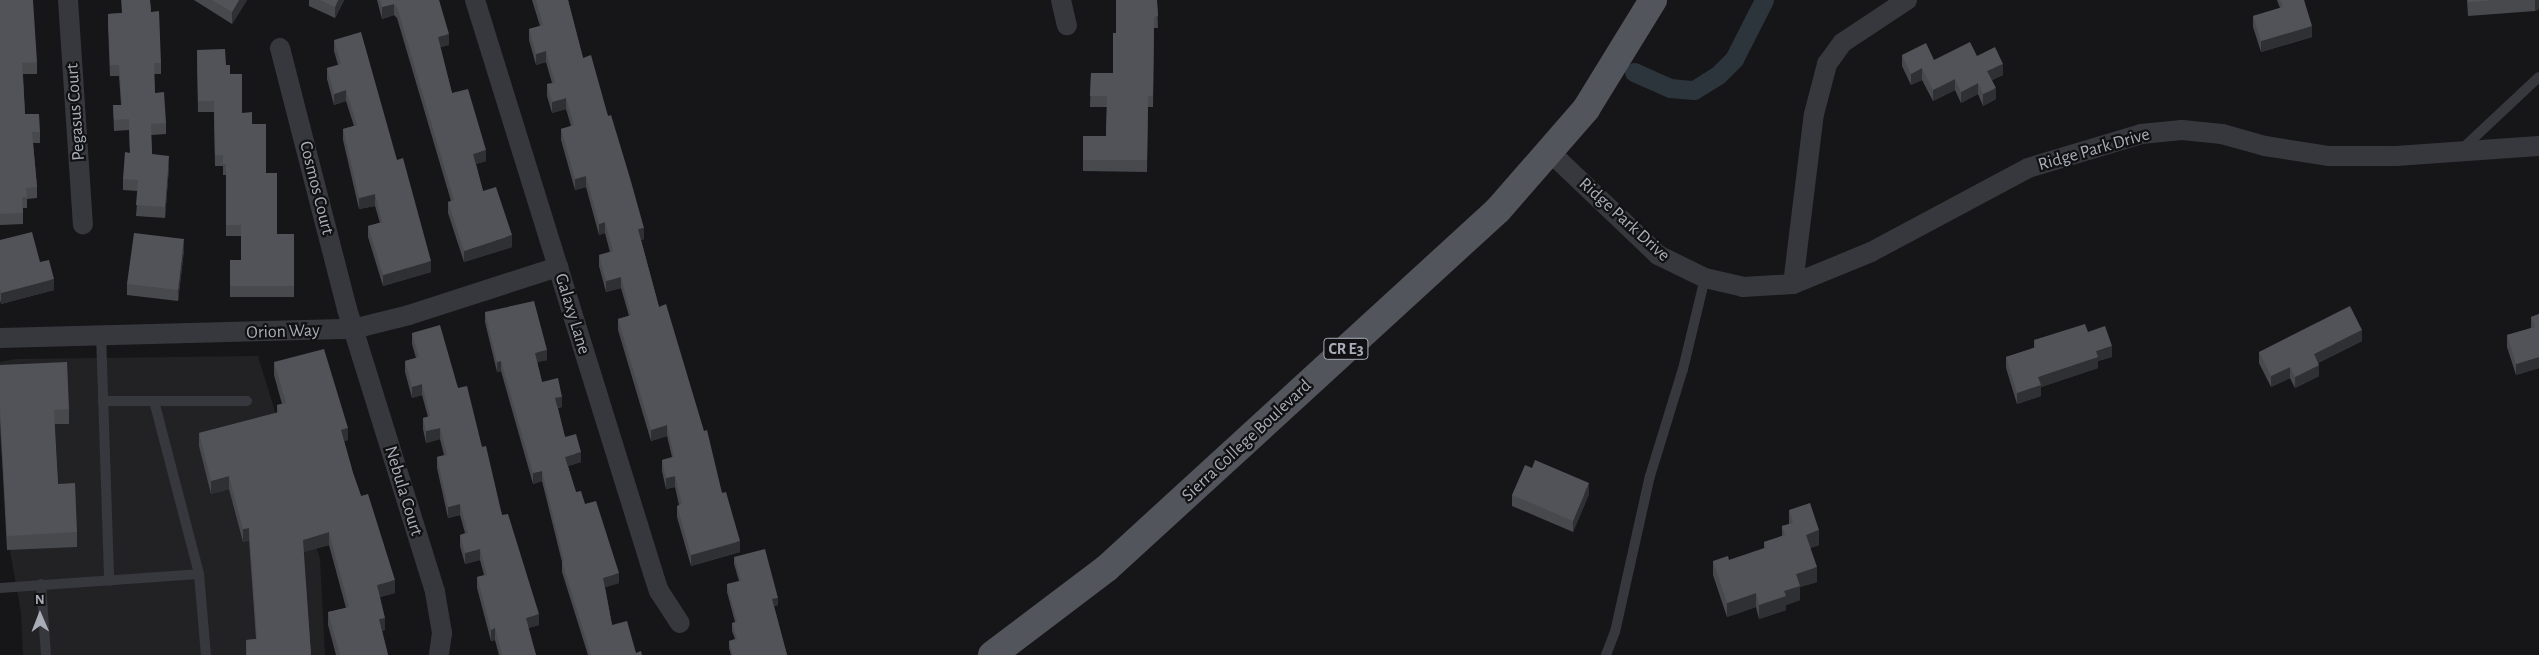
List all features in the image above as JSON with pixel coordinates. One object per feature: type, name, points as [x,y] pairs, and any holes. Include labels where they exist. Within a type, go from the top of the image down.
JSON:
[{"type":"main road","name":"Sierra College Boulevard","points":[[992,655],[1107,568],[1473,233],[1550,153],[1586,109],[1653,0]]},
{"type":"street","name":"Pegasus Court","points":[[68,0],[83,225]]},
{"type":"street","name":"Galaxy Lane","points":[[475,0],[653,573],[659,591],[680,623]]},
{"type":"street","points":[[1061,0],[1067,25]]},
{"type":"street","points":[[1793,284],[1814,114],[1827,64],[1842,43],[1907,0]]},
{"type":"street","name":"Cosmos Court","points":[[280,48],[353,329]]},
{"type":"street","name":"Ridge Park Drive","points":[[1550,153],[1658,255],[1705,278],[1743,286],[1793,284],[1871,252],[2028,168],[2141,134],[2182,130],[2222,134],[2265,146],[2329,156],[2457,153],[2539,146]]},
{"type":"street","name":"Orion Way","points":[[0,338],[101,334],[294,333],[353,329],[410,314],[558,267]]},
{"type":"street","name":"Nebula Court","points":[[353,329],[435,592],[442,633],[439,655]]},
{"type":"lane","points":[[2457,153],[2539,77]]},
{"type":"lane","points":[[1606,655],[1615,632],[1650,476],[1683,369],[1705,278]]},
{"type":"lane","points":[[101,334],[110,581]]},
{"type":"lane","points":[[103,401],[247,401]]},
{"type":"lane","points":[[154,401],[199,574],[206,655]]},
{"type":"lane","points":[[0,588],[199,574]]},
{"type":"lane","points":[[41,584],[46,655]]},
{"type":"shaded area","points":[[258,356],[320,559],[325,655],[23,655],[21,612],[10,551],[0,437],[0,362],[16,359]]},
{"type":"building","points":[[0,0],[33,0],[37,62],[22,63],[25,114],[39,114],[40,132],[32,132],[37,187],[26,188],[27,197],[22,197],[23,213],[0,214]]},
{"type":"building","points":[[122,0],[150,0],[151,12],[159,11],[161,63],[154,63],[155,93],[164,92],[166,123],[151,124],[152,154],[169,156],[165,207],[136,205],[138,180],[123,179],[125,152],[130,153],[129,119],[114,120],[113,105],[122,105],[119,65],[110,65],[108,14],[122,13]]},
{"type":"building","points":[[212,0],[239,0],[232,12]]},
{"type":"building","points":[[320,0],[338,0],[335,7]]},
{"type":"building","points":[[380,0],[439,0],[449,34],[438,37],[452,93],[468,89],[486,150],[473,154],[483,191],[496,187],[512,235],[464,251],[448,202],[454,200],[397,7],[394,4],[382,7]]},
{"type":"building","points":[[536,0],[568,0],[583,58],[591,55],[608,116],[611,115],[644,228],[638,229],[659,307],[666,304],[704,431],[707,430],[722,493],[726,492],[740,541],[691,555],[677,506],[682,504],[675,476],[666,478],[662,460],[674,457],[667,425],[651,430],[618,319],[631,315],[621,277],[606,281],[599,255],[613,251],[605,222],[599,224],[586,176],[575,179],[561,129],[574,125],[566,98],[552,102],[547,84],[555,83],[546,51],[536,54],[529,29],[543,25]]},
{"type":"building","points":[[1116,0],[1157,0],[1158,16],[1154,17],[1153,96],[1148,96],[1147,160],[1083,160],[1083,136],[1106,136],[1107,96],[1090,96],[1091,73],[1113,73],[1113,33],[1116,33]]},
{"type":"building","points":[[2280,0],[2304,0],[2312,26],[2261,41],[2253,16],[2283,7]]},
{"type":"building","points":[[2468,0],[2495,0],[2468,2]]},
{"type":"building","points":[[361,32],[397,160],[403,158],[431,261],[383,275],[368,226],[382,222],[375,194],[359,198],[343,129],[357,125],[346,90],[334,94],[327,68],[341,64],[334,40]]},
{"type":"building","points":[[1970,42],[1977,56],[1995,47],[2003,64],[1987,71],[1996,88],[1983,94],[1978,83],[1961,92],[1955,79],[1933,90],[1922,68],[1911,74],[1902,55],[1926,43],[1934,60]]},
{"type":"building","points":[[225,49],[226,65],[230,65],[230,74],[242,74],[242,113],[252,112],[252,124],[266,124],[266,173],[277,173],[277,234],[294,234],[294,286],[230,286],[230,260],[241,260],[241,225],[226,225],[226,164],[223,164],[223,155],[215,155],[214,101],[198,101],[197,50]]},
{"type":"building","points":[[32,232],[40,262],[49,260],[54,279],[1,293],[0,240]]},
{"type":"building","points":[[134,233],[184,239],[178,290],[127,284]]},
{"type":"building","points":[[534,301],[547,350],[535,353],[542,382],[558,378],[562,397],[555,398],[565,437],[576,434],[581,452],[565,457],[573,483],[576,492],[581,491],[585,504],[596,501],[619,573],[603,578],[612,625],[627,621],[636,653],[641,651],[642,655],[591,655],[562,562],[564,561],[542,471],[533,473],[501,361],[497,362],[485,312]]},
{"type":"building","points":[[2350,306],[2362,330],[2314,354],[2319,365],[2295,377],[2290,367],[2271,376],[2259,352]]},
{"type":"building","points":[[2539,314],[2539,357],[2516,364],[2507,335],[2535,327],[2531,317]]},
{"type":"building","points":[[2085,324],[2088,332],[2105,326],[2112,346],[2096,351],[2098,357],[2038,377],[2041,385],[2017,393],[2006,357],[2036,347],[2034,340]]},
{"type":"building","points":[[440,325],[458,388],[467,386],[482,447],[486,446],[502,515],[508,514],[539,614],[526,618],[536,655],[502,655],[495,628],[491,630],[477,577],[487,575],[480,549],[465,553],[460,535],[468,533],[460,504],[448,507],[437,457],[447,455],[440,428],[426,431],[423,418],[430,416],[422,384],[412,387],[405,361],[419,357],[412,333]]},
{"type":"building","points":[[324,349],[348,428],[341,430],[353,473],[361,496],[368,494],[395,580],[377,585],[385,618],[379,619],[388,655],[340,655],[328,612],[349,607],[329,532],[303,540],[311,655],[247,655],[246,640],[257,639],[249,528],[243,529],[229,476],[211,481],[199,433],[279,412],[277,405],[286,403],[274,362]]},
{"type":"building","points":[[67,362],[69,409],[54,410],[58,484],[75,483],[77,532],[7,536],[0,407],[0,365]]},
{"type":"building","points":[[1535,460],[1589,483],[1573,521],[1512,495],[1525,465],[1532,468]]},
{"type":"building","points":[[1810,503],[1819,530],[1806,535],[1817,567],[1796,574],[1800,586],[1784,591],[1786,596],[1759,605],[1756,593],[1727,603],[1713,561],[1728,556],[1729,560],[1766,548],[1764,542],[1785,535],[1782,526],[1793,523],[1789,510]]},
{"type":"building","points":[[765,549],[778,598],[772,599],[787,655],[733,655],[729,641],[737,639],[732,623],[737,622],[727,584],[741,581],[734,557]]},
{"type":"waterway","points":[[1634,72],[1670,88],[1694,90],[1718,75],[1734,59],[1764,0]]}]
